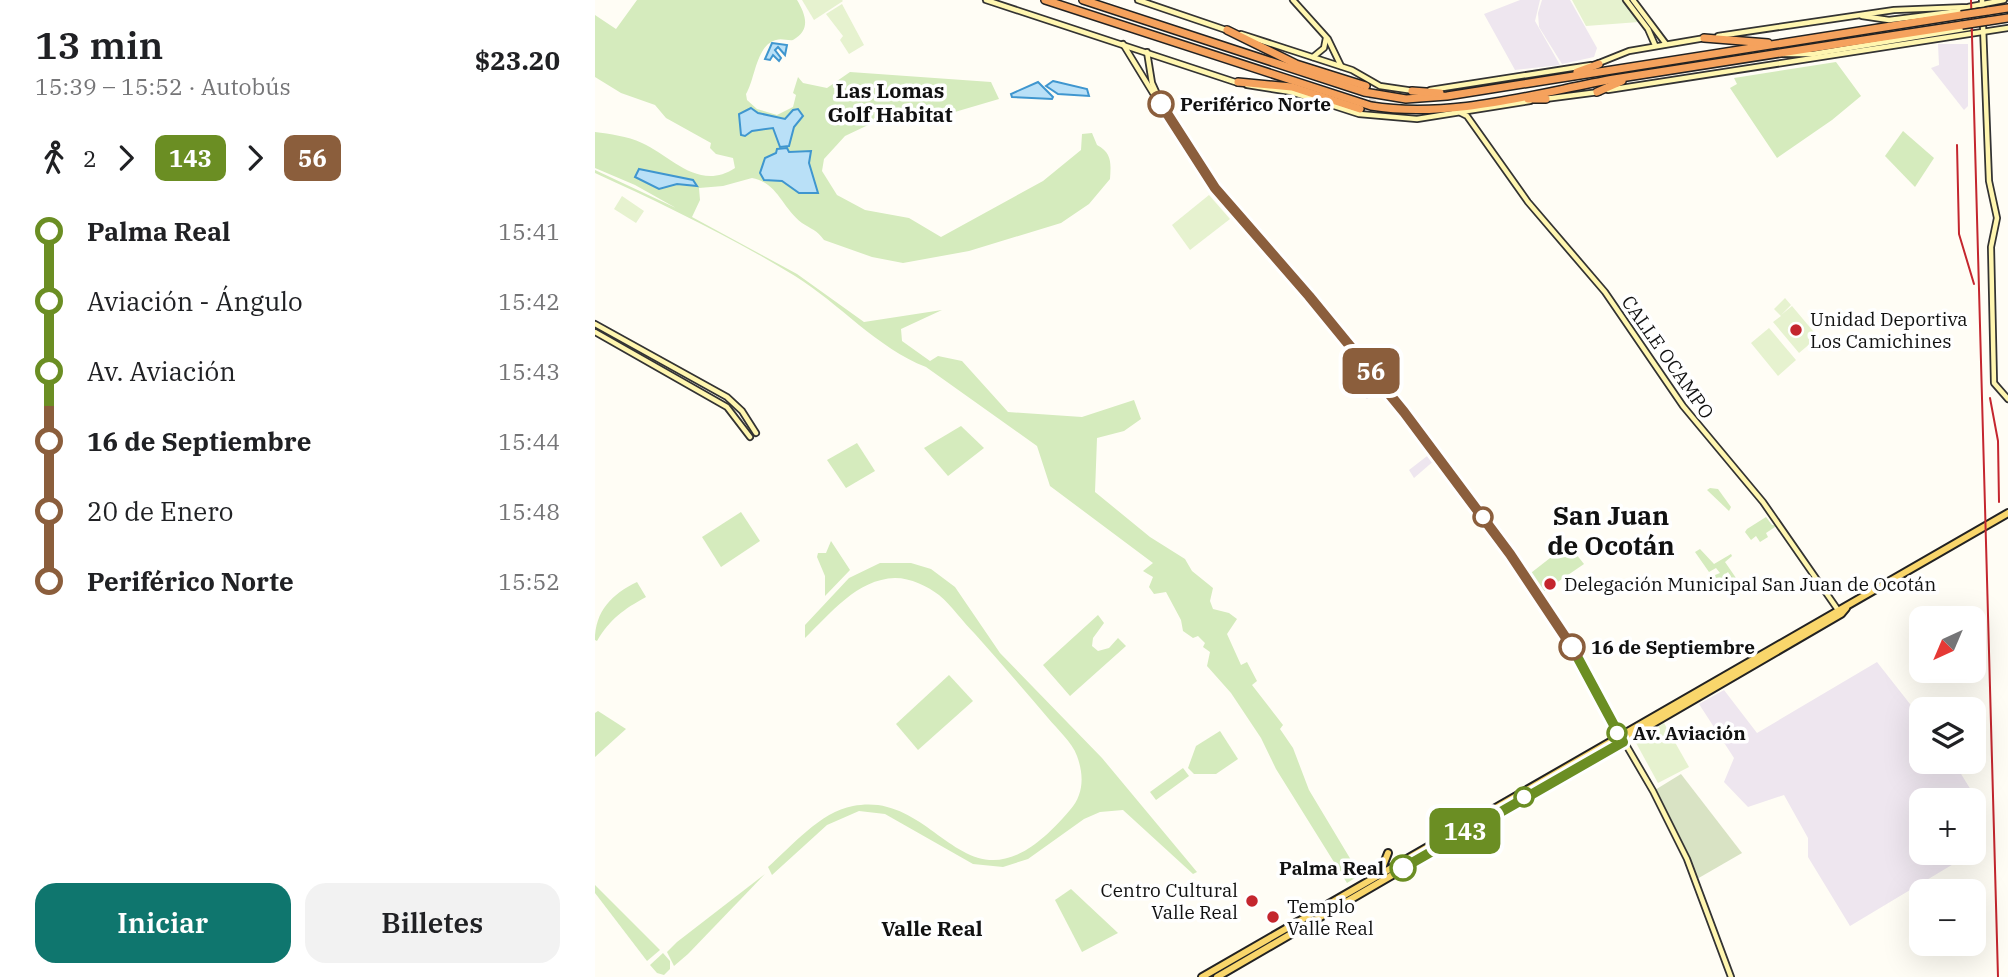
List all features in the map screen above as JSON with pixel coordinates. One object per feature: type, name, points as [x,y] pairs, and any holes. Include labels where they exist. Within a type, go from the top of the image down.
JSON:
[{"type":"highway","points":[[1045,0],[1371,106],[1420,109],[1506,100],[1546,99]]},
{"type":"highway","points":[[1083,0],[1371,94],[1420,99],[1779,44],[1965,11],[2008,8]]},
{"type":"highway","points":[[1506,100],[1631,76],[1967,29],[1988,21],[2008,18]]},
{"type":"highway","points":[[1227,30],[1296,64],[1366,86]]},
{"type":"highway","points":[[1704,38],[1779,44]]},
{"type":"highway","points":[[1563,78],[1599,64]]},
{"type":"highway","points":[[1597,92],[1631,76]]},
{"type":"highway","points":[[1238,82],[1292,87],[1360,109]]},
{"type":"highway","points":[[1412,91],[1466,93]]},
{"type":"main road","points":[[986,0],[1238,82],[1291,92],[1359,114],[1417,119],[1860,51],[1967,29]]},
{"type":"main road","points":[[1138,0],[1154,2],[1227,30],[1341,66],[1380,86],[1412,91],[1599,64],[1608,57],[1655,45],[1858,15],[1905,9],[1965,11]]},
{"type":"main road","points":[[1293,0],[1326,37],[1341,66]]},
{"type":"main road","points":[[1626,0],[1648,29],[1655,45]]},
{"type":"main road","points":[[1633,0],[1666,44]]},
{"type":"main road","points":[[1858,15],[1889,20],[1965,11],[1982,2],[2004,0]]},
{"type":"main road","points":[[1982,2],[1989,181],[1997,218],[1991,247],[1994,383],[2008,399]]},
{"type":"main road","points":[[1965,11],[1967,29]]},
{"type":"main road","points":[[1778,54],[1796,56],[1967,29],[1983,32],[2008,28]]},
{"type":"main road","points":[[1313,57],[1324,48],[1326,37]]},
{"type":"main road","points":[[1123,44],[1189,155],[1209,182],[1384,387],[1479,511],[1569,642],[1621,740],[1653,791],[1687,859],[1731,977]]},
{"type":"main road","points":[[1840,50],[1860,51]]},
{"type":"main road","points":[[1147,52],[1152,83],[1161,104],[1215,188]]},
{"type":"main road","points":[[1471,124],[1470,116],[1473,110]]},
{"type":"main road","name":"CALLE OCAMPO","points":[[1461,112],[1528,202],[1605,292],[1683,406],[1771,513],[1838,610]]},
{"type":"main road","points":[[595,324],[727,397],[755,431],[749,435],[727,407],[595,332]]},
{"type":"main road","points":[[679,380],[683,372]]},
{"type":"main road","points":[[741,422],[747,418]]},
{"type":"main road","points":[[1621,740],[1838,610],[1846,608],[2008,513]]},
{"type":"main road","points":[[1202,977],[1376,876],[1772,655],[1841,614],[1846,608]]},
{"type":"main road","points":[[1217,977],[1521,795]]},
{"type":"main road","points":[[1376,876],[1388,853]]},
{"type":"shaded area","points":[[1520,0],[1540,0],[1535,21],[1560,65],[1515,70],[1484,14]]},
{"type":"shaded area","points":[[1542,0],[1570,0],[1597,48],[1594,57],[1562,64],[1539,27],[1538,13]]},
{"type":"shaded area","points":[[1938,44],[1968,44],[1968,106],[1964,110],[1931,68],[1939,65]]},
{"type":"shaded area","points":[[1357,383],[1364,391],[1373,384],[1378,391],[1367,399],[1352,388]]},
{"type":"shaded area","points":[[1431,453],[1436,459],[1414,478],[1409,470]]},
{"type":"shaded area","points":[[1877,662],[1909,703],[1909,774],[1961,774],[1970,788],[1909,788],[1909,865],[1952,865],[1928,879],[1909,879],[1909,891],[1850,926],[1808,857],[1808,838],[1784,795],[1748,807],[1724,782],[1734,758],[1699,704],[1724,690],[1757,733]]},
{"type":"green space","points":[[637,0],[797,0],[803,11],[805,27],[793,40],[780,39],[769,43],[760,56],[746,94],[747,100],[757,109],[777,115],[793,107],[796,95],[793,93],[798,77],[803,83],[827,88],[850,72],[991,82],[999,99],[948,114],[923,110],[887,116],[845,136],[824,159],[822,171],[837,195],[865,210],[909,218],[941,237],[1043,181],[1081,150],[1082,134],[1092,133],[1097,145],[1108,155],[1110,179],[1089,204],[1061,223],[969,251],[903,263],[872,257],[824,240],[795,217],[774,190],[752,178],[723,186],[699,188],[700,200],[692,217],[797,274],[864,322],[942,310],[901,329],[902,341],[930,361],[938,356],[962,361],[1008,412],[1082,417],[1134,400],[1141,419],[1124,431],[1097,438],[1095,492],[1150,537],[1185,559],[1192,571],[1213,588],[1210,601],[1213,609],[1229,613],[1237,619],[1227,634],[1241,665],[1247,662],[1257,681],[1252,685],[1283,725],[1280,729],[1293,748],[1309,790],[1360,875],[1347,883],[1276,769],[1261,738],[1231,693],[1207,666],[1210,652],[1203,647],[1205,643],[1198,636],[1193,638],[1183,631],[1181,620],[1166,592],[1154,594],[1149,587],[1153,577],[1143,571],[1153,563],[1050,486],[1037,446],[926,367],[891,349],[795,276],[697,222],[595,173],[595,170],[676,208],[635,185],[595,168],[595,132],[636,141],[697,174],[722,174],[735,168],[733,158],[716,154],[710,148],[711,143],[666,118],[655,105],[621,93],[595,77],[595,15],[616,29]]},
{"type":"green space","points":[[802,0],[842,0],[843,1],[814,20]]},
{"type":"green space","points":[[1572,0],[1623,0],[1639,22],[1586,26]]},
{"type":"green space","points":[[842,4],[864,45],[849,54],[840,40],[843,36],[826,14]]},
{"type":"green space","points":[[1836,62],[1861,96],[1777,158],[1730,88],[1737,84],[1734,78]]},
{"type":"green space","points":[[1903,131],[1934,158],[1915,187],[1885,156]]},
{"type":"green space","points":[[1209,195],[1230,219],[1190,250],[1172,225]]},
{"type":"green space","points":[[622,196],[644,211],[636,223],[614,209]]},
{"type":"green space","name":"Unidad Deportiva Los Camichines","points":[[1785,298],[1791,305],[1781,315],[1792,306],[1818,337],[1799,353],[1773,322],[1781,316],[1774,309]]},
{"type":"green space","points":[[1769,328],[1796,360],[1778,376],[1751,343]]},
{"type":"green space","points":[[961,426],[984,448],[948,476],[924,448]]},
{"type":"green space","points":[[857,443],[875,471],[846,488],[827,460]]},
{"type":"green space","points":[[1718,489],[1731,507],[1729,511],[1707,490]]},
{"type":"green space","points":[[741,512],[760,541],[721,567],[702,537]]},
{"type":"green space","points":[[1766,517],[1772,525],[1778,525],[1766,533],[1768,537],[1760,542],[1756,536],[1751,540],[1745,532]]},
{"type":"green space","points":[[831,541],[850,570],[825,596],[825,576],[817,557],[818,553],[826,553]]},
{"type":"green space","points":[[1568,544],[1584,564],[1540,594],[1527,576]]},
{"type":"green space","points":[[1700,549],[1714,564],[1731,554],[1725,562],[1736,578],[1733,580],[1728,572],[1723,576],[1728,584],[1724,587],[1721,582],[1717,585],[1721,588],[1714,593],[1708,585],[1702,591],[1700,588],[1710,580],[1714,584],[1717,582],[1715,575],[1720,573],[1716,568],[1709,572],[1695,552]]},
{"type":"green space","points":[[880,563],[911,563],[931,569],[955,587],[1000,653],[1102,758],[1197,872],[1193,874],[1123,810],[1100,812],[1084,819],[1028,859],[1003,867],[973,864],[885,814],[859,811],[827,825],[772,875],[768,867],[818,822],[841,809],[853,806],[884,806],[910,816],[956,847],[979,858],[1005,859],[1035,844],[1070,810],[1078,797],[1081,770],[1072,746],[953,609],[929,589],[901,578],[868,584],[845,599],[805,638],[805,625],[849,578]]},
{"type":"green space","points":[[637,582],[646,597],[618,615],[597,641],[595,640],[598,620],[607,605],[620,592]]},
{"type":"green space","points":[[1098,615],[1104,623],[1093,638],[1092,646],[1098,651],[1109,648],[1118,638],[1126,646],[1070,696],[1043,665]]},
{"type":"green space","points":[[949,675],[973,701],[918,750],[896,724]]},
{"type":"green space","points":[[598,711],[626,729],[595,757],[595,713]]},
{"type":"green space","points":[[1664,723],[1689,767],[1658,783],[1635,741]]},
{"type":"green space","points":[[1220,731],[1238,759],[1216,774],[1194,774],[1188,768],[1196,746]]},
{"type":"green space","points":[[1183,768],[1189,776],[1156,800],[1150,792]]},
{"type":"green space","points":[[1681,774],[1742,853],[1697,879],[1655,790]]},
{"type":"green space","points":[[765,874],[688,954],[674,966],[667,952]]},
{"type":"green space","points":[[595,885],[660,950],[647,961],[595,893]]},
{"type":"green space","points":[[1071,889],[1118,933],[1082,952],[1055,900]]},
{"type":"green space","points":[[663,953],[670,961],[670,969],[664,975],[657,973],[650,965]]},
{"type":"water","points":[[772,43],[787,45],[785,55],[778,47],[775,50],[781,58],[779,61],[773,55],[770,60],[765,59]]},
{"type":"water","points":[[1053,81],[1087,89],[1089,96],[1058,94],[1046,86]]},
{"type":"water","points":[[1038,82],[1052,99],[1012,97],[1011,94]]},
{"type":"water","points":[[751,108],[758,113],[785,119],[793,110],[798,109],[803,116],[794,127],[789,146],[780,147],[773,128],[741,135],[739,114]]},
{"type":"water","points":[[787,148],[789,152],[811,151],[809,163],[818,193],[799,193],[782,181],[764,180],[760,173],[765,158],[776,153],[777,149]]},
{"type":"water","points":[[639,169],[693,180],[697,186],[677,184],[659,189],[635,177]]},
{"type":"tunnel","points":[[1360,109],[1371,104],[1374,95],[1366,86]]},
{"type":"railway","points":[[1971,0],[1998,977]]},
{"type":"railway","points":[[1957,145],[1959,234],[1974,284]]},
{"type":"railway","points":[[1990,398],[1998,441],[1999,502]]},
{"type":"bus line","name":"56","points":[[1161,104],[1215,188],[1384,387],[1479,511],[1572,647]]},
{"type":"bus line","name":"143","points":[[1403,868],[1623,742],[1572,647]]},
{"type":"place","name":"Periférico Norte","points":[[1161,104]]},
{"type":"place","name":"Unidad Deportiva Los Camichines","points":[[1796,330]]},
{"type":"place","name":"Delegación Municipal San Juan de Ocotán","points":[[1550,584]]},
{"type":"place","name":"16 de Septiembre","points":[[1572,647]]},
{"type":"place","name":"Av. Aviación","points":[[1617,733]]},
{"type":"place","name":"Palma Real","points":[[1403,868]]},
{"type":"place","name":"Centro Cultural Valle Real","points":[[1252,901]]},
{"type":"place","name":"Templo Valle Real","points":[[1273,917]]},
{"type":"district","name":"Las Lomas Golf Habitat","points":[[890,102]]},
{"type":"district","name":"San Juan de Ocotán","points":[[1611,530]]},
{"type":"district","name":"Valle Real","points":[[932,928]]}]
